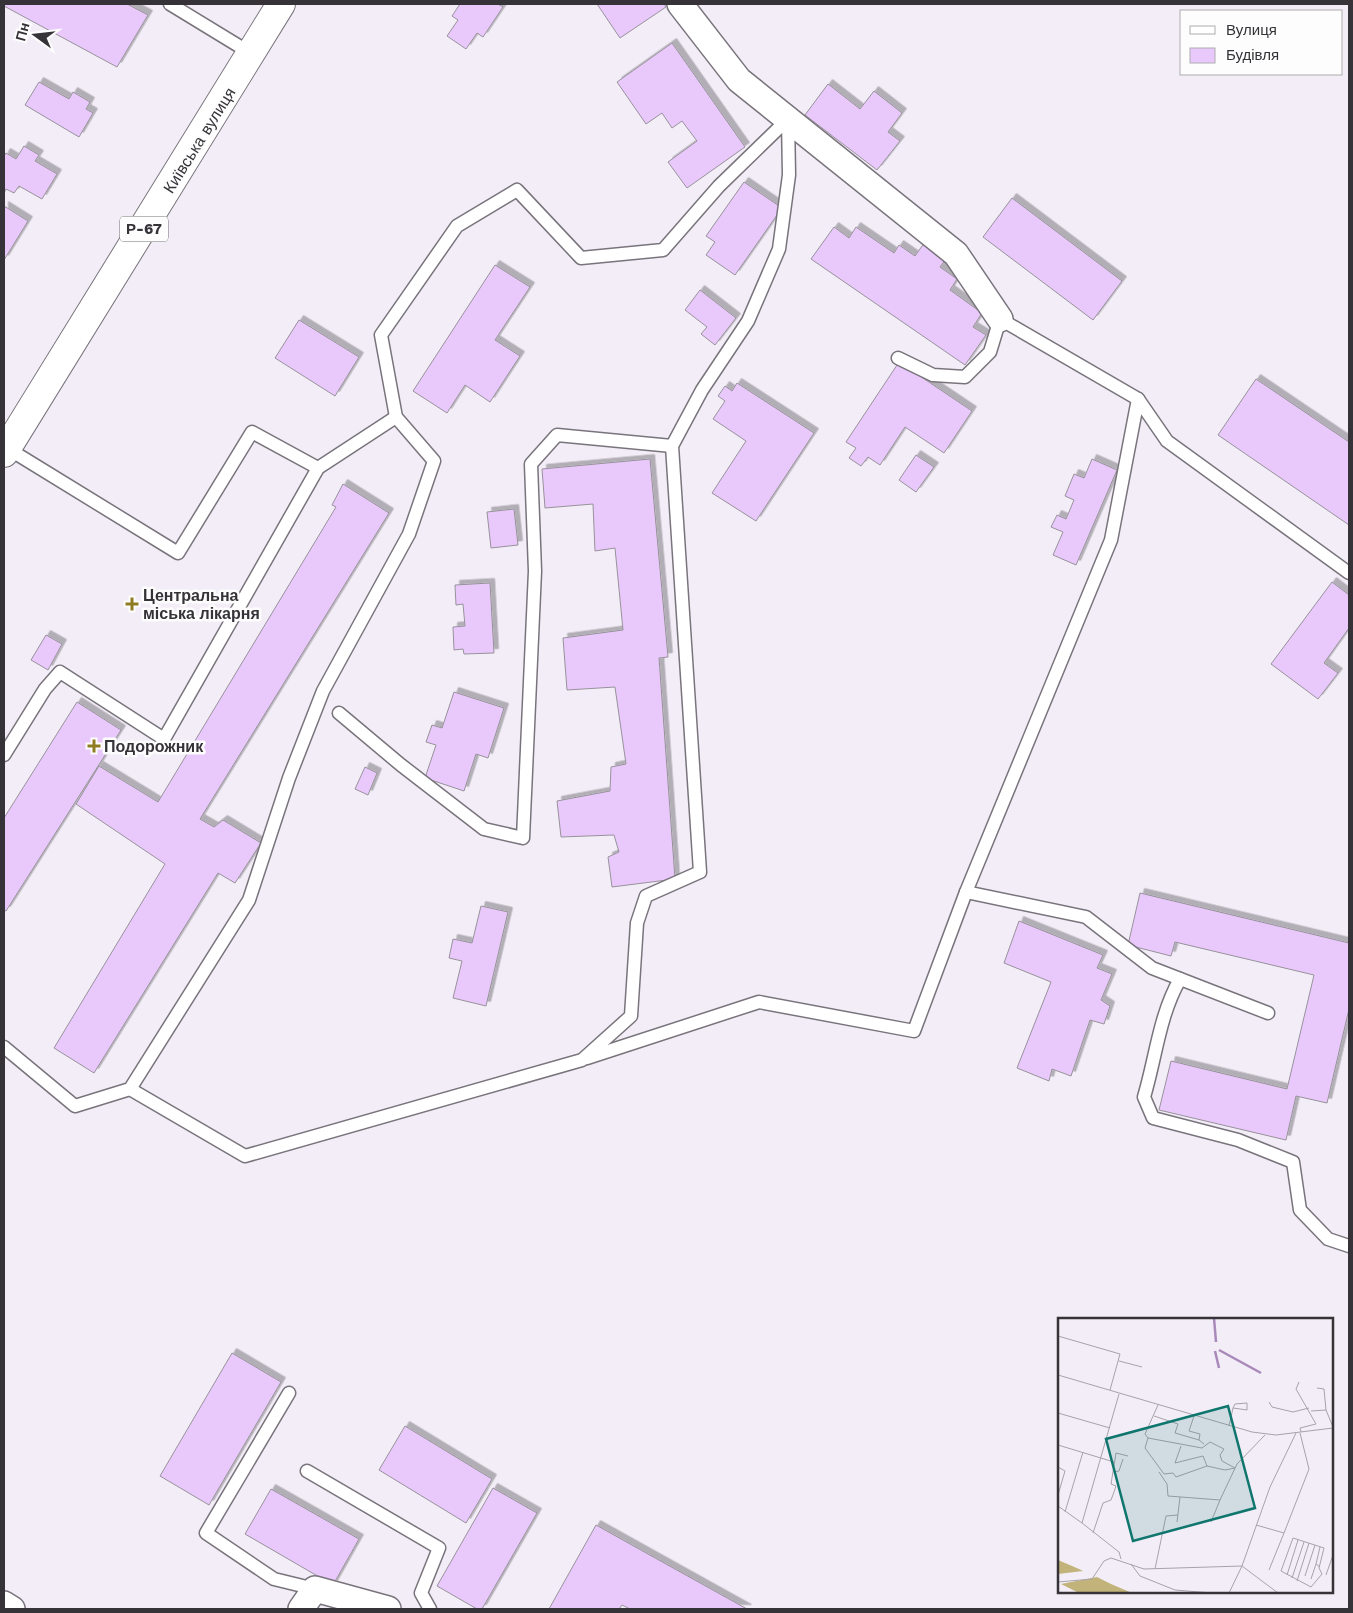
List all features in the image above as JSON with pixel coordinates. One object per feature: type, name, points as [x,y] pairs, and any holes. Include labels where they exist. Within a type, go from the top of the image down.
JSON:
[{"type":"main road","name":"Київська вулиця","points":[[5,451],[252,54],[281,4]]},
{"type":"street","points":[[680,4],[739,80],[956,254],[1000,319]]},
{"type":"street","points":[[308,1599],[388,1609]]},
{"type":"street","points":[[4,1604],[12,1609]]},
{"type":"lane","points":[[170,4],[252,54]]},
{"type":"lane","points":[[4,1047],[75,1106],[130,1089],[249,900],[288,778],[323,690],[409,534],[434,461],[396,417],[381,335],[457,226],[516,190],[581,258],[663,250],[718,186],[788,119]]},
{"type":"lane","points":[[582,1060],[631,1016],[637,924],[646,896],[700,872],[672,446],[702,390],[748,321],[778,249],[789,175],[788,119]]},
{"type":"lane","points":[[898,358],[933,375],[965,377],[990,352],[1000,319],[1138,399],[1167,441],[1349,572]]},
{"type":"lane","points":[[130,1089],[245,1156],[582,1060],[759,1002],[914,1031],[966,892],[1111,540],[1138,399]]},
{"type":"lane","points":[[4,755],[45,689],[60,672],[164,739],[318,468],[396,417]]},
{"type":"lane","points":[[5,451],[178,553],[252,432],[318,468]]},
{"type":"lane","points":[[339,713],[401,765],[484,829],[523,838],[535,571],[531,464],[557,436],[672,446]]},
{"type":"lane","points":[[966,892],[1086,917],[1152,968],[1268,1013]]},
{"type":"lane","points":[[1180,979],[1169,998],[1159,1029],[1155,1060],[1144,1097],[1153,1118],[1238,1140],[1293,1162],[1300,1210],[1328,1239],[1349,1246]]},
{"type":"lane","points":[[289,1393],[206,1533],[274,1579],[308,1599]]},
{"type":"lane","points":[[307,1471],[439,1548],[421,1592],[430,1609]]},
{"type":"building","points":[[4,4],[127,4],[148,15],[117,67],[4,6]]},
{"type":"building","points":[[460,4],[498,4],[503,7],[483,37],[477,33],[466,49],[447,36],[458,20],[452,16]]},
{"type":"building","points":[[597,4],[664,4],[666,7],[620,38]]},
{"type":"building","points":[[672,43],[745,147],[687,188],[668,162],[697,141],[682,121],[672,128],[662,113],[646,124],[617,82]]},
{"type":"building","points":[[39,82],[69,99],[73,92],[90,102],[86,109],[93,113],[79,137],[25,105]]},
{"type":"building","points":[[828,84],[860,109],[874,91],[902,113],[888,132],[900,141],[877,170],[805,115]]},
{"type":"building","points":[[24,146],[39,155],[35,161],[57,174],[42,199],[19,186],[14,193],[6,189],[4,193],[4,156],[6,153],[16,159]]},
{"type":"building","points":[[744,182],[782,208],[735,275],[706,255],[715,242],[706,236]]},
{"type":"building","points":[[1012,198],[1122,281],[1093,320],[983,237]]},
{"type":"building","points":[[4,206],[28,221],[4,260]]},
{"type":"building","points":[[834,227],[849,238],[856,227],[894,253],[899,245],[915,256],[927,239],[949,255],[940,267],[957,279],[950,290],[982,313],[973,327],[986,335],[965,365],[811,259]]},
{"type":"building","points":[[495,265],[530,287],[495,340],[520,356],[490,402],[465,385],[447,413],[413,391]]},
{"type":"building","points":[[700,290],[736,318],[715,345],[701,334],[707,327],[685,310]]},
{"type":"building","points":[[299,320],[359,357],[335,396],[275,358]]},
{"type":"building","points":[[899,362],[972,411],[944,453],[905,427],[880,465],[868,457],[861,466],[849,458],[856,448],[846,442]]},
{"type":"building","points":[[1256,379],[1349,442],[1349,525],[1218,435]]},
{"type":"building","points":[[737,383],[814,433],[756,521],[712,493],[746,441],[713,419],[725,401],[718,396],[725,386],[732,391]]},
{"type":"building","points":[[916,455],[934,467],[916,492],[899,480]]},
{"type":"building","points":[[650,459],[668,657],[659,658],[675,879],[612,887],[608,857],[619,852],[614,835],[561,837],[557,801],[610,791],[611,767],[626,764],[615,687],[567,690],[563,638],[623,630],[615,548],[595,551],[593,504],[545,508],[542,469]]},
{"type":"building","points":[[1092,459],[1117,470],[1076,565],[1053,555],[1063,532],[1051,527],[1057,515],[1066,519],[1074,500],[1065,496],[1074,474],[1084,478]]},
{"type":"building","points":[[343,484],[389,513],[200,819],[214,827],[223,820],[261,843],[235,883],[218,873],[94,1073],[54,1048],[165,864],[76,804],[99,766],[158,802],[336,507],[332,505]]},
{"type":"building","points":[[514,509],[518,545],[491,548],[487,512]]},
{"type":"building","points":[[1332,582],[1349,595],[1349,628],[1324,663],[1338,673],[1318,699],[1271,664]]},
{"type":"building","points":[[490,583],[494,653],[464,654],[463,649],[454,650],[453,627],[465,626],[463,604],[456,605],[455,585]]},
{"type":"building","points":[[46,635],[62,644],[48,670],[31,660]]},
{"type":"building","points":[[454,692],[504,708],[488,758],[476,754],[464,791],[425,778],[436,745],[426,742],[432,725],[442,728]]},
{"type":"building","points":[[77,702],[121,730],[6,911],[4,910],[4,818]]},
{"type":"building","points":[[365,767],[377,773],[368,795],[355,789]]},
{"type":"building","points":[[1140,893],[1349,943],[1349,1009],[1327,1103],[1296,1096],[1286,1140],[1159,1110],[1171,1061],[1287,1089],[1314,975],[1175,942],[1171,956],[1128,945]]},
{"type":"building","points":[[481,906],[508,912],[486,1006],[453,998],[462,961],[449,958],[453,939],[472,943]]},
{"type":"building","points":[[1019,921],[1103,955],[1097,968],[1112,974],[1101,1000],[1110,1006],[1104,1024],[1090,1020],[1071,1076],[1052,1069],[1049,1081],[1017,1068],[1051,982],[1004,963]]},
{"type":"building","points":[[232,1353],[281,1382],[209,1505],[160,1476]]},
{"type":"building","points":[[405,1426],[492,1479],[466,1523],[379,1470]]},
{"type":"building","points":[[493,1488],[537,1513],[482,1609],[477,1609],[437,1586]]},
{"type":"building","points":[[271,1489],[359,1539],[333,1585],[245,1534]]},
{"type":"building","points":[[596,1525],[747,1609],[630,1609],[622,1605],[619,1609],[549,1609]]},
{"type":"place","name":"Центральна міська лікарня","points":[[132,604]]},
{"type":"place","name":"Подорожник","points":[[94,746]]}]
